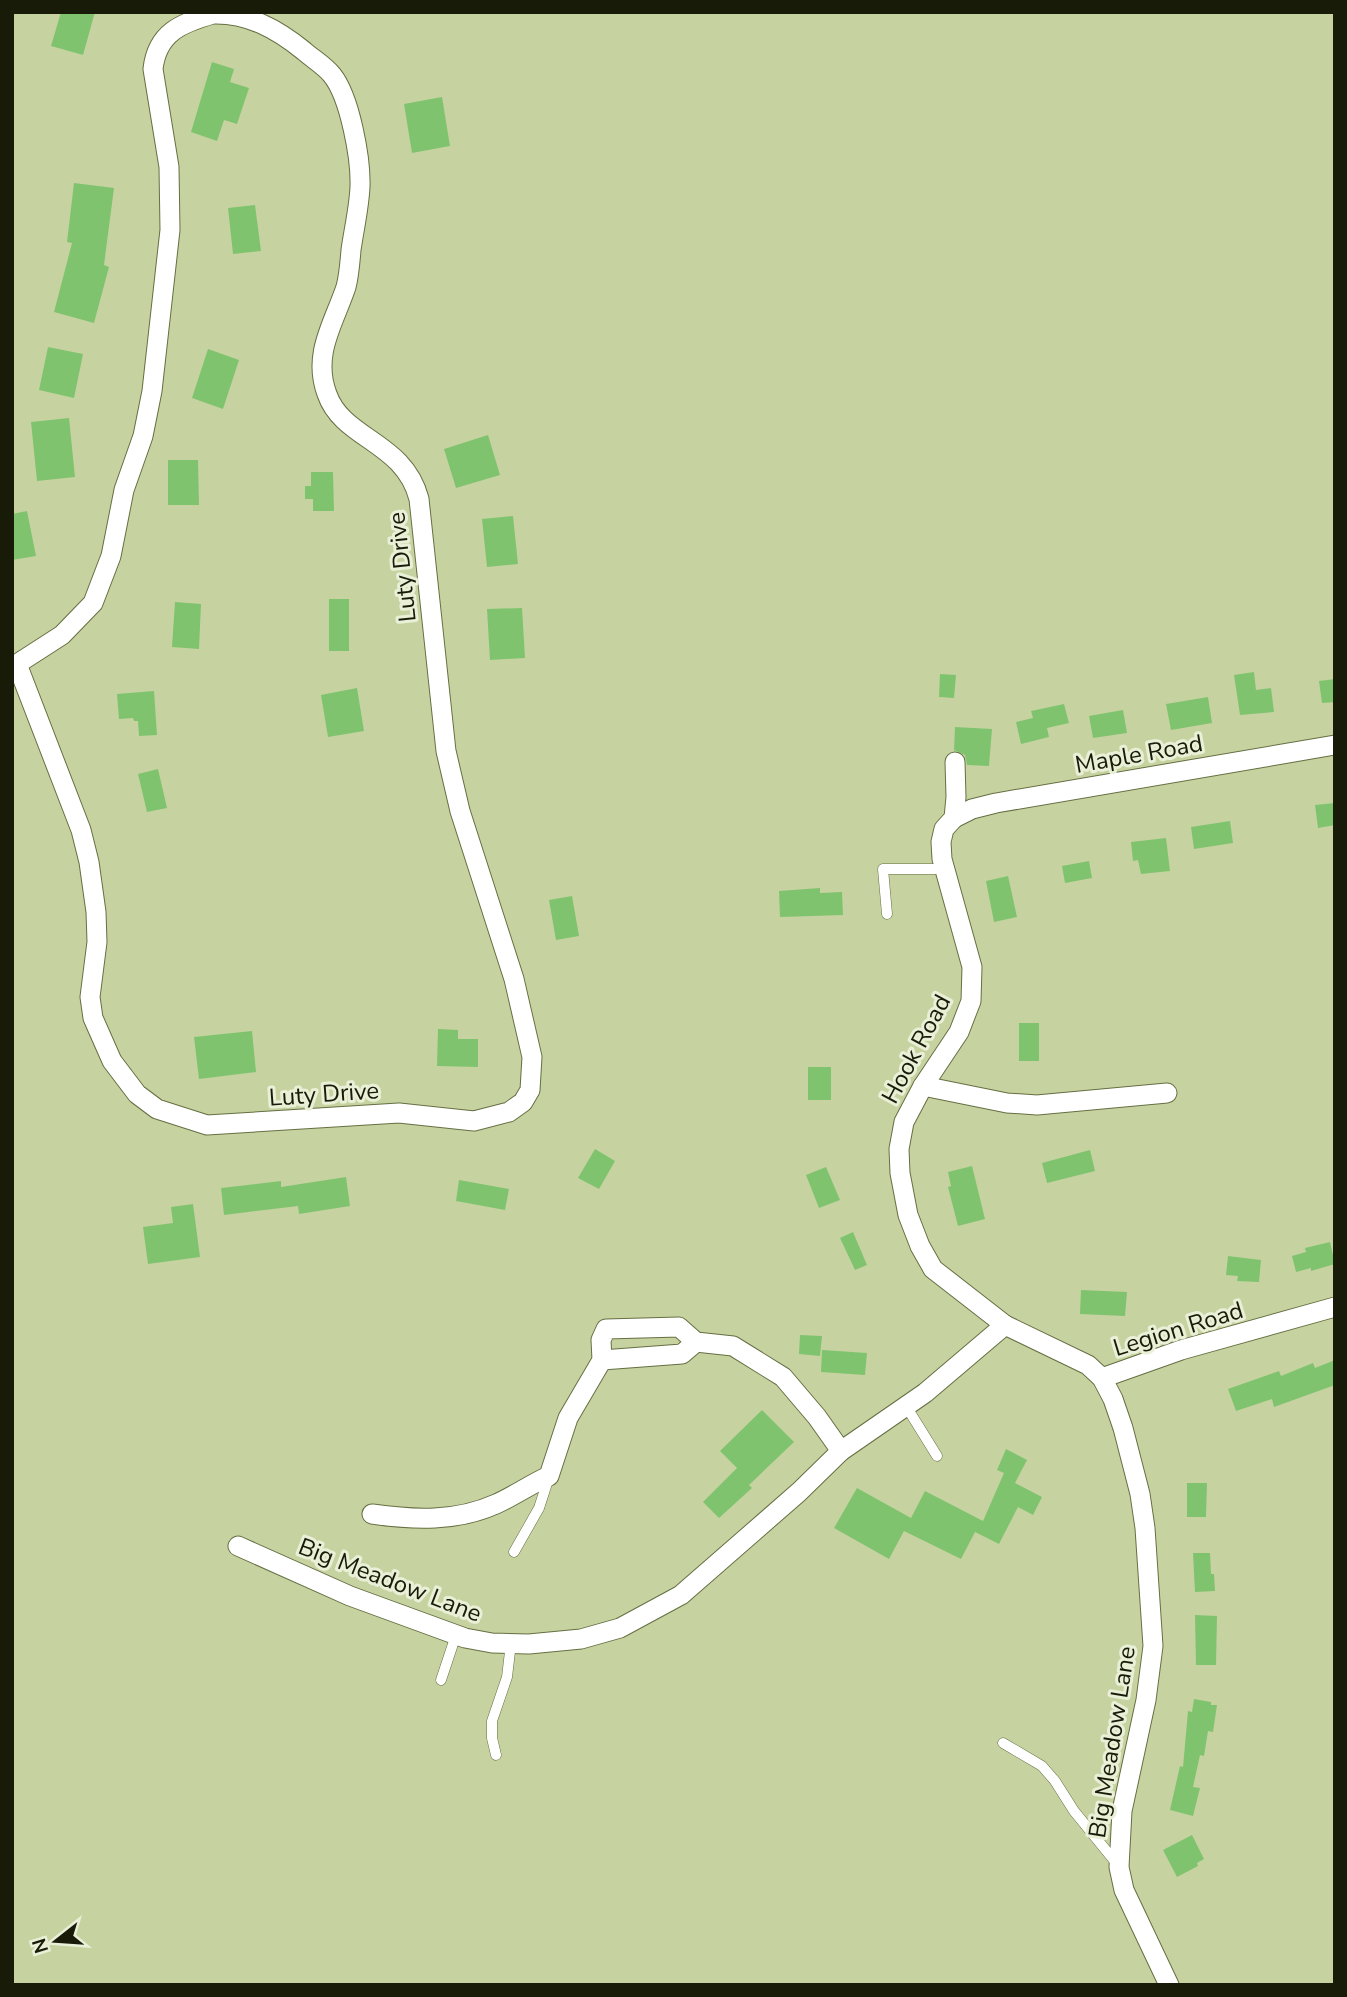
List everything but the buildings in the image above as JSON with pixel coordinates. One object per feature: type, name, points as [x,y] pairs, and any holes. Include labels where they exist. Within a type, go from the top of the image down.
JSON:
[{"type":"street","name":"Luty Drive","points":[[213,14],[228,14],[253,20],[282,33],[332,74],[345,97],[353,129],[360,184],[346,285],[327,331],[321,364],[326,393],[336,412],[402,465],[414,481],[422,523],[446,751],[460,811],[514,979],[532,1057],[530,1090],[523,1102],[509,1112],[474,1121],[399,1113],[207,1125],[158,1109],[137,1094],[112,1061],[93,1018],[90,998],[97,942],[89,862],[81,830],[15,665],[62,635],[93,603],[111,556],[124,490],[143,436],[152,391],[170,230],[169,167],[153,69],[155,53],[162,40],[191,20],[213,14]]},
{"type":"street","name":"Maple Road","points":[[954,818],[972,809],[996,803],[1335,746]]},
{"type":"street","name":"Hook Road","points":[[955,762],[954,818],[944,829],[940,842],[944,869],[972,967],[971,1001],[959,1031],[923,1086],[904,1122],[899,1149],[901,1173],[908,1215],[920,1246],[933,1269],[1005,1325]]},
{"type":"street","points":[[923,1086],[1007,1103],[1037,1105],[1167,1093]]},
{"type":"street","name":"Legion Road","points":[[1005,1325],[1088,1365],[1102,1378],[1181,1350],[1335,1307]]},
{"type":"street","name":"Big Meadow Lane","points":[[238,1546],[350,1596],[456,1635],[492,1643],[581,1639],[620,1628],[681,1595],[841,1451],[925,1393],[1005,1325]]},
{"type":"street","points":[[372,1514],[436,1519],[469,1513],[495,1504],[549,1476],[568,1418],[602,1360],[601,1340],[606,1329],[679,1327],[696,1342],[733,1346],[783,1377],[841,1451]]},
{"type":"street","points":[[602,1360],[682,1354],[696,1342]]},
{"type":"street","name":"Big Meadow Lane","points":[[1102,1378],[1113,1398],[1123,1428],[1140,1494],[1152,1605],[1153,1646],[1146,1700],[1122,1811],[1119,1865],[1124,1890],[1169,1985]]},
{"type":"lane","points":[[887,914],[883,869],[944,869]]},
{"type":"lane","points":[[906,1406],[937,1456]]},
{"type":"lane","points":[[514,1552],[539,1508],[549,1476]]},
{"type":"lane","points":[[442,1680],[456,1635]]},
{"type":"lane","points":[[496,1755],[492,1721],[507,1677],[510,1643]]},
{"type":"lane","points":[[1003,1743],[1042,1766],[1074,1811],[1119,1865]]}]
